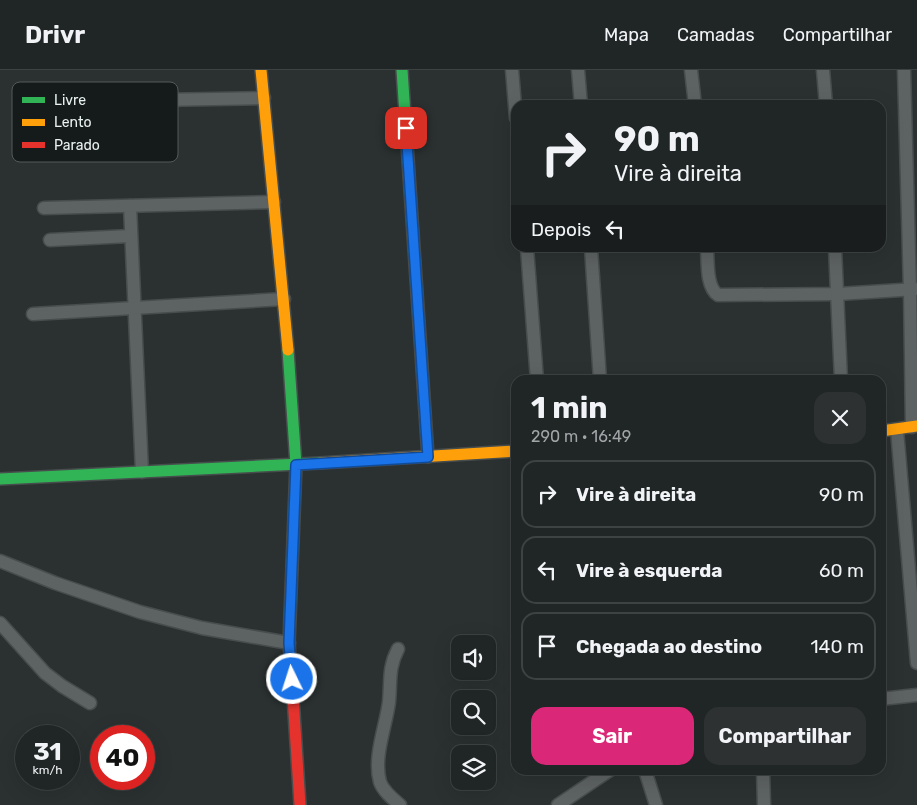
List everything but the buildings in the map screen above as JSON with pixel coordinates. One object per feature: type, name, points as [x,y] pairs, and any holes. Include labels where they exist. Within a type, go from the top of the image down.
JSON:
[{"type":"street","points":[[261,70],[284,299],[296,465],[289,643],[300,805]]},
{"type":"street","points":[[402,70],[428,457]]},
{"type":"street","points":[[512,70],[514,100]]},
{"type":"street","points":[[578,70],[580,100]]},
{"type":"street","points":[[691,70],[694,100]]},
{"type":"street","points":[[823,70],[826,100]]},
{"type":"street","points":[[886,431],[914,427],[914,289],[904,70]]},
{"type":"street","points":[[178,100],[264,98]]},
{"type":"street","points":[[44,208],[274,202]]},
{"type":"street","points":[[130,206],[142,472]]},
{"type":"street","points":[[50,240],[130,236]]},
{"type":"street","points":[[527,252],[537,375]]},
{"type":"street","points":[[591,252],[600,375]]},
{"type":"street","points":[[707,252],[710,284],[713,292],[718,296],[838,294],[914,289]]},
{"type":"street","points":[[835,252],[841,375]]},
{"type":"street","points":[[34,314],[284,299]]},
{"type":"street","points":[[897,430],[917,663]]},
{"type":"street","points":[[0,479],[296,465],[511,451]]},
{"type":"street","points":[[0,561],[55,583],[140,612],[202,628],[289,643]]},
{"type":"street","points":[[0,623],[45,673],[90,703]]},
{"type":"street","points":[[398,649],[392,660],[389,702],[382,732],[378,770],[381,784],[400,805]]},
{"type":"street","points":[[886,698],[917,695]]},
{"type":"street","points":[[558,805],[603,775]]},
{"type":"street","points":[[647,775],[656,805]]},
{"type":"street","points":[[763,775],[764,805]]},
{"type":"traffic: fast","points":[[402,70],[428,457]]},
{"type":"traffic: fast","points":[[288,350],[296,465],[289,643],[293,697]]},
{"type":"traffic: fast","points":[[0,479],[320,463]]},
{"type":"traffic: slow","points":[[261,70],[288,350]]},
{"type":"traffic: slow","points":[[886,430],[917,426]]},
{"type":"traffic: slow","points":[[320,463],[511,451]]},
{"type":"traffic: jam","points":[[293,697],[300,805]]},
{"type":"route","points":[[292,679],[289,643],[296,465],[428,457],[406,128]]}]
